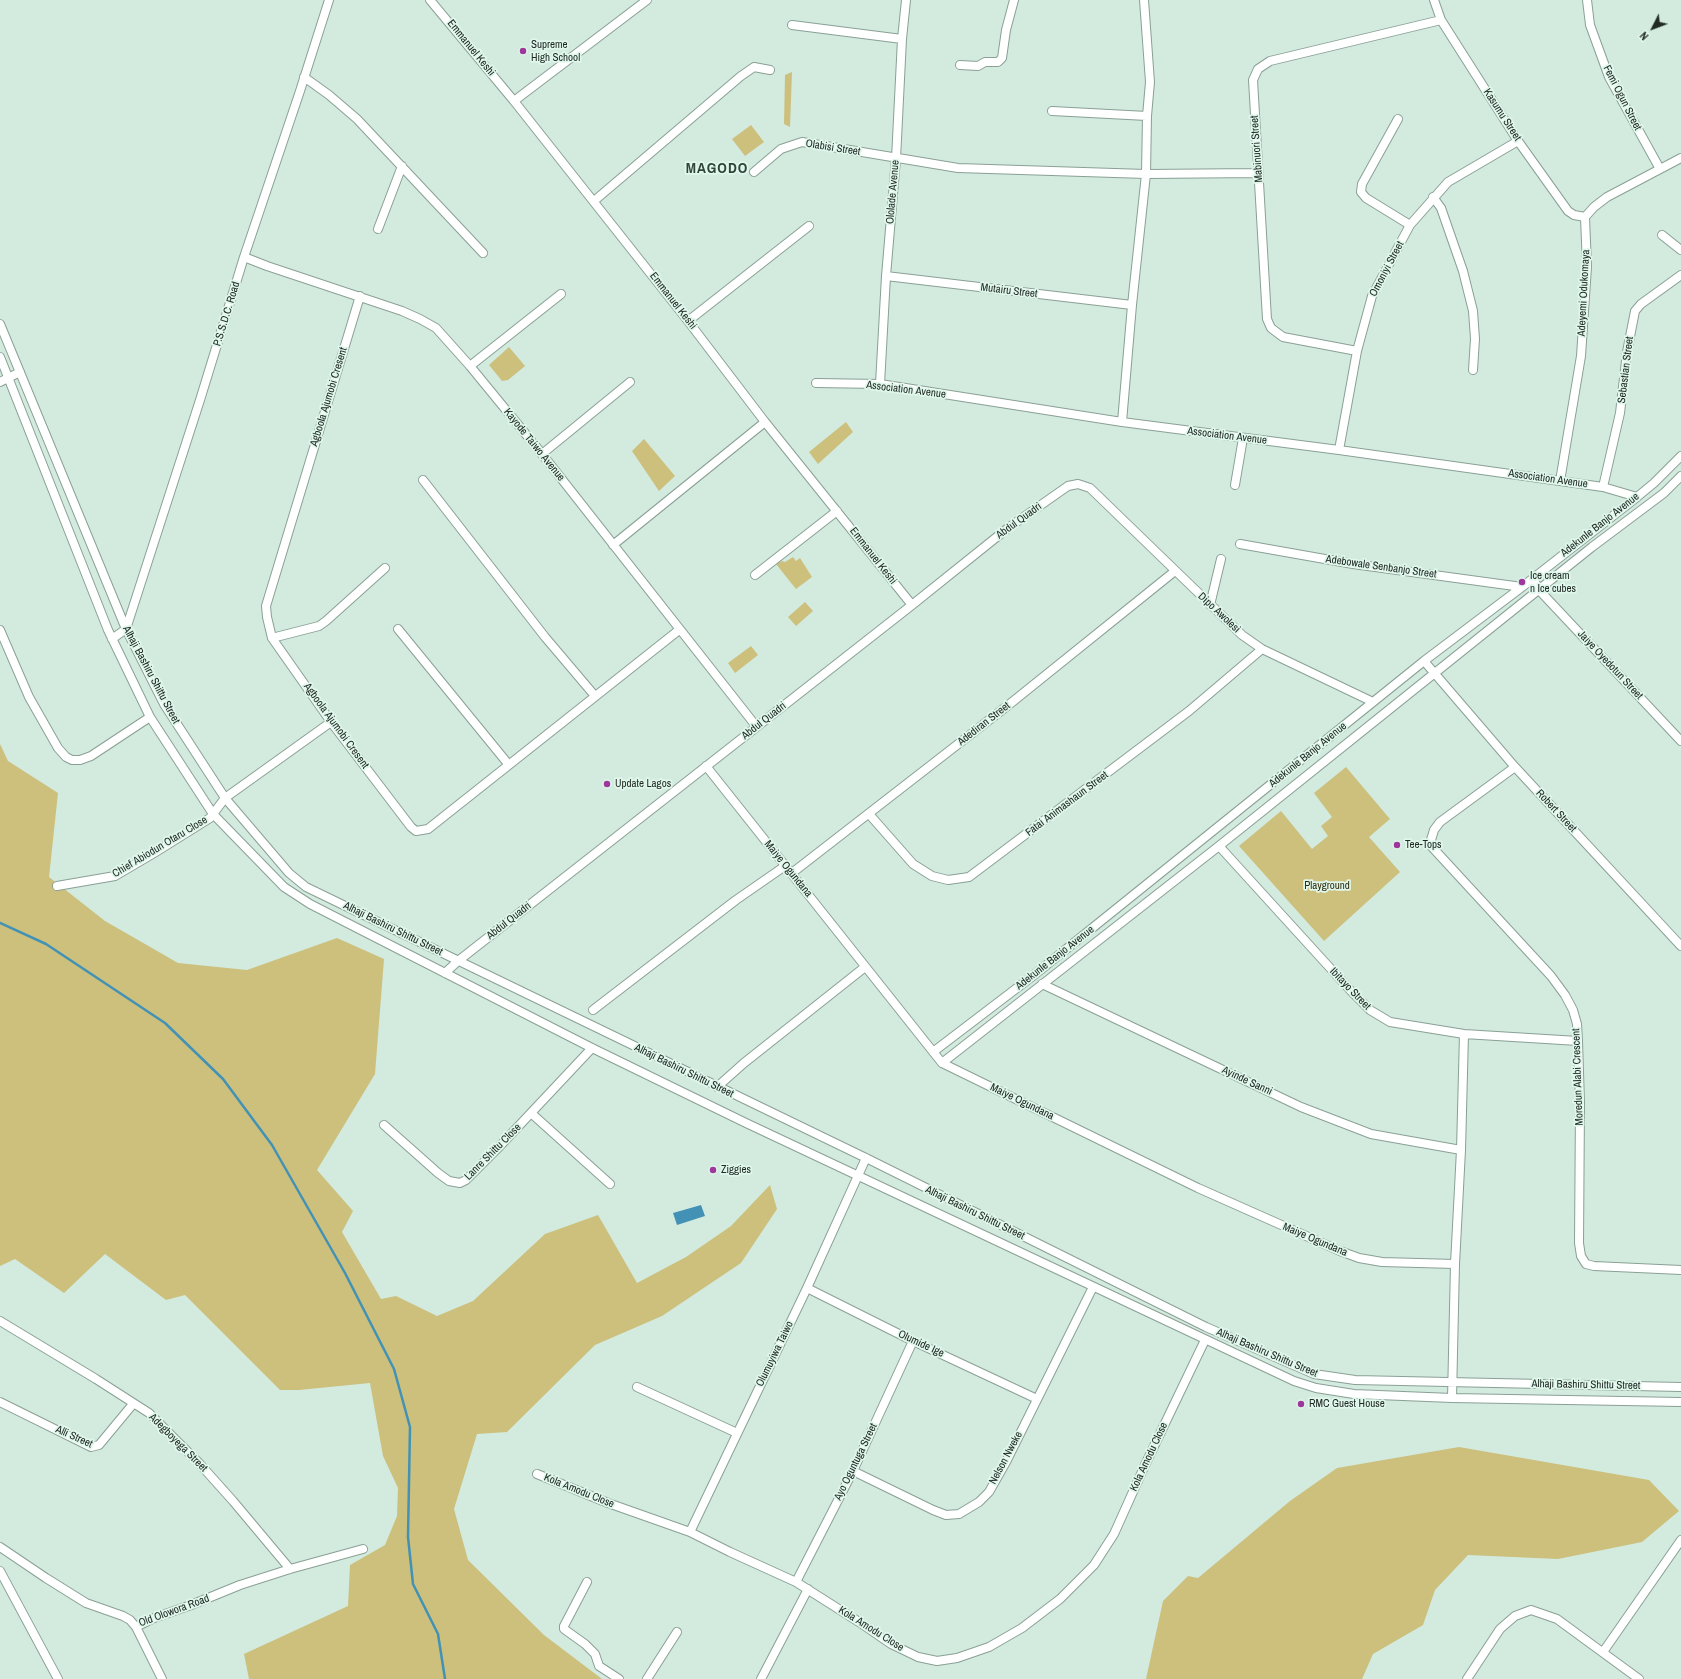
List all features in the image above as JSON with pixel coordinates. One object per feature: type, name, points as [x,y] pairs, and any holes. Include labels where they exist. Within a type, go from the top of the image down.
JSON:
[{"type":"street","name":"P.S.S.D.C. Road","points":[[126,629],[200,400],[244,257],[329,0]]},
{"type":"street","name":"Emmanuel Keshi","points":[[430,0],[514,101],[594,201],[765,422],[912,605]]},
{"type":"street","points":[[514,101],[647,0]]},
{"type":"street","name":"Ololade Avenue","points":[[880,384],[886,276],[896,159],[902,39],[906,0]]},
{"type":"street","points":[[960,65],[978,66],[985,62],[998,62],[1002,58],[1006,30],[1014,0]]},
{"type":"street","points":[[1122,422],[1132,305],[1146,174],[1147,116],[1150,82],[1144,0]]},
{"type":"street","name":"Kasumu Street","points":[[1434,0],[1441,20],[1518,141],[1568,211],[1574,215],[1585,217]]},
{"type":"street","name":"Femi Ogun Street","points":[[1587,0],[1590,26],[1609,77],[1660,169]]},
{"type":"street","name":"Mabinuori Street","points":[[1357,351],[1283,337],[1271,328],[1267,319],[1253,80],[1258,69],[1270,61],[1441,20]]},
{"type":"street","points":[[792,25],[902,39]]},
{"type":"street","points":[[594,201],[741,76],[754,67],[770,70]]},
{"type":"street","points":[[304,78],[329,95],[357,119],[483,253]]},
{"type":"street","points":[[1052,111],[1147,116]]},
{"type":"street","points":[[1398,119],[1362,184],[1361,192],[1366,198],[1410,225]]},
{"type":"street","name":"Omoniyi Street","points":[[1339,450],[1357,351],[1372,296],[1410,225],[1433,197],[1448,182],[1518,141]]},
{"type":"street","name":"Olabisi Street","points":[[754,172],[781,149],[802,142],[843,148],[896,159],[958,168],[1146,174],[1258,173]]},
{"type":"street","points":[[1585,217],[1607,197],[1681,158]]},
{"type":"street","points":[[378,229],[402,166]]},
{"type":"street","points":[[1433,197],[1441,208],[1464,271],[1473,311],[1475,339],[1473,370]]},
{"type":"street","name":"Adeyemi Odukomaya","points":[[1560,481],[1580,356],[1587,267],[1585,217]]},
{"type":"street","points":[[688,321],[810,226]]},
{"type":"street","points":[[1662,235],[1681,250]]},
{"type":"street","name":"Kayode Taiwo Avenue","points":[[244,257],[402,311],[436,328],[470,366],[542,454],[756,726]]},
{"type":"street","name":"Sebastian Street","points":[[1603,487],[1620,413],[1635,311],[1641,304],[1681,275]]},
{"type":"street","name":"Mutairu Street","points":[[886,276],[1132,305]]},
{"type":"street","points":[[470,366],[561,294]]},
{"type":"street","name":"Agboola Ajumobi Cresent","points":[[360,296],[266,606],[268,628],[272,638],[332,722],[411,827],[416,831],[428,829],[679,630]]},
{"type":"street","name":"Alhaji Bashiru Shittu Street","points":[[0,324],[126,629],[164,704],[225,798],[289,873],[306,887],[716,1087],[866,1158],[1206,1327],[1314,1374],[1355,1380],[1681,1387]]},
{"type":"street","name":"Alhaji Bashiru Shittu Street","points":[[0,357],[112,639],[138,696],[213,814],[284,887],[310,904],[592,1048],[746,1123],[1294,1381],[1316,1388],[1354,1394],[1452,1398],[1681,1402]]},
{"type":"street","points":[[0,382],[20,372]]},
{"type":"street","points":[[542,454],[630,382]]},
{"type":"street","name":"Association Avenue","points":[[816,384],[880,384],[1122,422],[1339,450],[1603,487],[1637,497]]},
{"type":"street","points":[[613,545],[765,422]]},
{"type":"street","points":[[1235,485],[1243,438]]},
{"type":"street","name":"Adekunle Banjo Avenue","points":[[933,1052],[1034,975],[1424,661],[1637,497],[1654,483],[1681,456]]},
{"type":"street","name":"Adekunle Banjo Avenue","points":[[942,1063],[1436,674],[1592,547],[1664,493],[1681,476]]},
{"type":"street","points":[[423,480],[545,637],[595,696]]},
{"type":"street","name":"Abdul Quadri","points":[[445,973],[458,961],[1008,528],[1068,486],[1078,484],[1090,488]]},
{"type":"street","name":"Dipo Awolesi","points":[[1090,488],[1175,572],[1242,635],[1262,648],[1373,702]]},
{"type":"street","points":[[755,575],[837,510]]},
{"type":"street","name":"Adebowale Senbanjo Street","points":[[1240,544],[1353,564],[1522,587]]},
{"type":"street","points":[[1210,605],[1221,559]]},
{"type":"street","points":[[272,638],[319,626],[385,568]]},
{"type":"street","name":"Adediran Street","points":[[792,873],[1175,572]]},
{"type":"street","name":"Jaiye Oyedotun Street","points":[[1533,578],[1540,590],[1681,741]]},
{"type":"street","points":[[112,639],[126,629]]},
{"type":"street","points":[[398,629],[509,765]]},
{"type":"street","points":[[0,630],[3,646],[29,697],[58,748],[66,757],[72,760],[80,760],[91,756],[150,717]]},
{"type":"street","name":"Fatai Animashaun Street","points":[[869,814],[913,864],[932,876],[948,880],[969,877],[1189,711],[1262,648]]},
{"type":"street","name":"Robert Street","points":[[1424,661],[1515,767],[1681,946]]},
{"type":"street","name":"Chief Abiodun Otaru Close","points":[[57,886],[115,876],[210,818],[225,798],[332,722]]},
{"type":"street","name":"Maiye Ogundana","points":[[706,766],[942,1063],[1198,1188],[1340,1251],[1359,1258],[1382,1262],[1455,1264]]},
{"type":"street","name":"Moredun Alabi Crescent","points":[[1515,767],[1440,822],[1434,830],[1431,840],[1432,847],[1551,976],[1565,994],[1573,1010],[1577,1024],[1578,1041],[1580,1103],[1579,1243],[1581,1256],[1586,1264],[1594,1266],[1681,1270]]},
{"type":"street","name":"Ibitayo Street","points":[[1219,846],[1351,991],[1370,1010],[1390,1022],[1464,1034],[1578,1041]]},
{"type":"street","points":[[593,1010],[736,900],[786,866]]},
{"type":"street","points":[[716,1087],[744,1063],[866,967]]},
{"type":"street","name":"Ayinde Sanni","points":[[1042,984],[1301,1107],[1371,1134],[1461,1150]]},
{"type":"street","points":[[1452,1398],[1455,1264],[1461,1150],[1464,1034]]},
{"type":"street","name":"Lanre Shittu Close","points":[[384,1125],[438,1173],[449,1181],[460,1183],[466,1180],[532,1113],[592,1048]]},
{"type":"street","points":[[532,1113],[610,1184]]},
{"type":"street","name":"Olumuyiwa Taiwo","points":[[690,1532],[807,1288],[866,1158]]},
{"type":"street","name":"Nelson Nweke","points":[[853,1470],[946,1515],[959,1514],[979,1502],[989,1492],[1006,1462],[1093,1287]]},
{"type":"street","name":"Olumide Ige","points":[[807,1288],[913,1341],[1037,1399]]},
{"type":"street","name":"Adegboyega Street","points":[[0,1321],[96,1378],[148,1413],[162,1425],[233,1501],[290,1569]]},
{"type":"street","name":"Kola Amodu Close","points":[[537,1474],[608,1503],[690,1532],[796,1582],[891,1644],[918,1657],[937,1661],[957,1658],[989,1647],[1022,1628],[1060,1599],[1094,1565],[1114,1534],[1145,1465],[1205,1340]]},
{"type":"street","name":"Ayo Oguntuga Street","points":[[796,1582],[853,1470],[913,1341]]},
{"type":"street","points":[[638,1387],[737,1433]]},
{"type":"street","name":"Alli Street","points":[[0,1402],[91,1448],[99,1445],[133,1404]]},
{"type":"street","points":[[1602,1652],[1681,1540]]},
{"type":"street","name":"Old Olowora Road","points":[[1,1549],[86,1603],[123,1616],[136,1626],[240,1585],[290,1569],[363,1549]]},
{"type":"street","points":[[0,1571],[58,1679]]},
{"type":"street","points":[[587,1582],[564,1626],[564,1629],[595,1654],[599,1666],[619,1679]]},
{"type":"street","points":[[761,1679],[808,1589]]},
{"type":"street","points":[[1467,1679],[1500,1629],[1515,1616],[1531,1610],[1557,1619],[1639,1679]]},
{"type":"street","points":[[136,1626],[162,1679]]},
{"type":"street","points":[[647,1679],[677,1632]]},
{"type":"green space","points":[[792,72],[790,127],[784,124],[785,75]]},
{"type":"green space","points":[[751,125],[764,142],[745,156],[732,139]]},
{"type":"green space","points":[[509,347],[525,366],[508,380],[502,381],[489,365]]},
{"type":"green space","points":[[846,422],[853,432],[818,464],[809,452]]},
{"type":"green space","points":[[644,439],[675,476],[659,491],[632,451]]},
{"type":"green space","points":[[793,557],[796,561],[800,558],[812,577],[796,589],[776,564],[782,561],[785,562]]},
{"type":"green space","points":[[805,602],[813,611],[796,626],[788,617]]},
{"type":"green space","points":[[751,646],[758,655],[735,673],[728,663]]},
{"type":"green space","points":[[0,744],[8,761],[58,793],[49,877],[105,921],[178,963],[247,970],[337,938],[384,959],[375,1074],[317,1170],[353,1211],[342,1232],[381,1299],[396,1296],[437,1316],[473,1301],[545,1234],[598,1215],[637,1283],[686,1257],[731,1226],[770,1185],[777,1209],[741,1263],[662,1316],[595,1345],[507,1432],[477,1434],[454,1509],[468,1560],[544,1635],[602,1679],[249,1679],[244,1654],[348,1606],[350,1565],[385,1545],[397,1516],[398,1488],[383,1456],[370,1383],[299,1390],[280,1390],[185,1295],[166,1300],[105,1254],[64,1293],[15,1259],[0,1266]]},
{"type":"green space","name":"Playground","points":[[1346,767],[1390,819],[1369,837],[1400,872],[1324,941],[1239,846],[1281,811],[1312,849],[1328,836],[1321,826],[1332,817],[1314,793]]},
{"type":"green space","points":[[1459,1447],[1649,1480],[1679,1511],[1642,1542],[1558,1559],[1468,1555],[1435,1590],[1423,1625],[1373,1654],[1362,1679],[1146,1679],[1163,1601],[1188,1576],[1198,1578],[1290,1501],[1337,1468]]},
{"type":"water","points":[[701,1205],[705,1216],[677,1225],[673,1213]]},
{"type":"waterway","points":[[0,923],[46,944],[165,1023],[223,1079],[272,1145],[345,1273],[394,1369],[410,1427],[408,1537],[413,1584],[438,1634],[445,1679]]},
{"type":"place","name":"Supreme High School","points":[[523,51]]},
{"type":"place","name":"Ice cream n Ice cubes","points":[[1522,582]]},
{"type":"place","name":"Update Lagos","points":[[607,784]]},
{"type":"place","name":"Tee-Tops","points":[[1397,845]]},
{"type":"place","name":"Ziggies","points":[[713,1170]]},
{"type":"place","name":"RMC Guest House","points":[[1301,1404]]},
{"type":"district","name":"MAGODO","points":[[717,169]]}]
